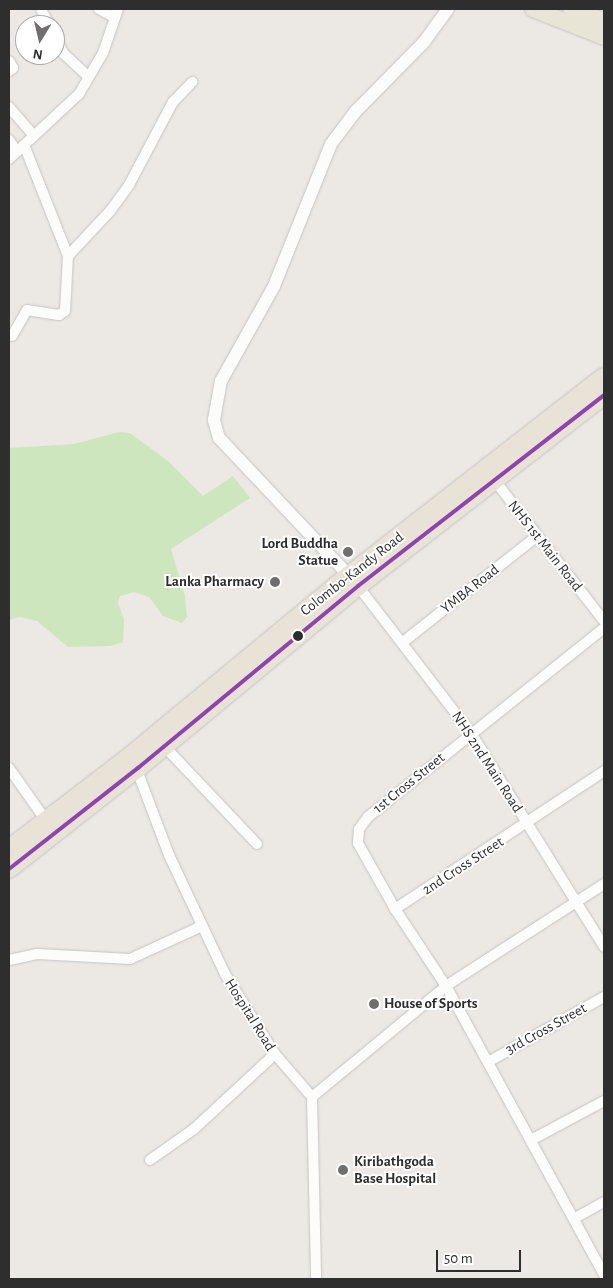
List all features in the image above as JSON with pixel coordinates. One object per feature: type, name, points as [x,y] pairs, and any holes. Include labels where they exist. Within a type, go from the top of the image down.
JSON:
[{"type":"highway","name":"Colombo-Kandy Road","points":[[490,475],[604,377]]},
{"type":"highway","name":"Colombo-Kandy Road","points":[[9,869],[134,762],[353,581],[490,475],[604,395]]},
{"type":"highway","name":"Colombo-Kandy Road","points":[[9,849],[134,762],[164,746],[353,581]]},
{"type":"main road","points":[[532,9],[604,37]]},
{"type":"main road","points":[[571,9],[604,22]]},
{"type":"street","points":[[9,159],[79,94],[102,53],[116,13],[99,9]]},
{"type":"street","points":[[353,581],[220,438],[214,420],[221,381],[274,286],[331,144],[355,112],[424,42],[448,9]]},
{"type":"street","points":[[65,55],[89,77]]},
{"type":"street","points":[[9,61],[13,68],[9,71]]},
{"type":"street","points":[[68,256],[112,210],[129,185],[173,102],[192,82]]},
{"type":"street","points":[[9,106],[34,136]]},
{"type":"street","points":[[9,140],[21,149],[68,256],[65,311],[60,315],[27,310],[12,336]]},
{"type":"street","name":"NHS 1st Main Road","points":[[490,475],[604,621]]},
{"type":"street","name":"YMBA Road","points":[[403,642],[537,536]]},
{"type":"street","name":"NHS 2nd Main Road","points":[[353,581],[403,642],[471,733],[578,901],[604,947]]},
{"type":"street","name":"1st Cross Street","points":[[604,628],[368,817],[359,828],[358,843],[395,909],[446,986],[575,1218],[604,1275]]},
{"type":"street","points":[[164,746],[257,844]]},
{"type":"street","name":"Hospital Road","points":[[134,762],[169,855],[225,974],[274,1054],[312,1097]]},
{"type":"street","points":[[9,768],[47,822]]},
{"type":"street","name":"2nd Cross Street","points":[[395,909],[528,824],[604,771]]},
{"type":"street","points":[[316,1279],[312,1097],[446,986],[604,884]]},
{"type":"street","points":[[9,960],[38,954],[130,959],[202,926]]},
{"type":"street","name":"3rd Cross Street","points":[[488,1062],[604,997]]},
{"type":"street","points":[[150,1160],[194,1128],[274,1054]]},
{"type":"street","points":[[531,1140],[604,1102]]},
{"type":"street","points":[[575,1218],[604,1202]]},
{"type":"green space","points":[[119,432],[130,433],[168,461],[203,496],[233,476],[250,498],[171,549],[185,596],[187,617],[182,623],[163,616],[149,597],[134,592],[120,596],[118,602],[124,620],[123,642],[110,646],[68,647],[37,621],[20,617],[9,620],[9,448],[74,444]]},
{"type":"transit line","points":[[9,869],[138,768],[358,586],[604,395]]},
{"type":"place","name":"Lord Buddha Statue","points":[[348,552]]},
{"type":"place","name":"Lanka Pharmacy","points":[[275,582]]},
{"type":"place","name":"House of Sports","points":[[374,1004]]},
{"type":"place","name":"Kiribathgoda Base Hospital","points":[[343,1170]]}]
